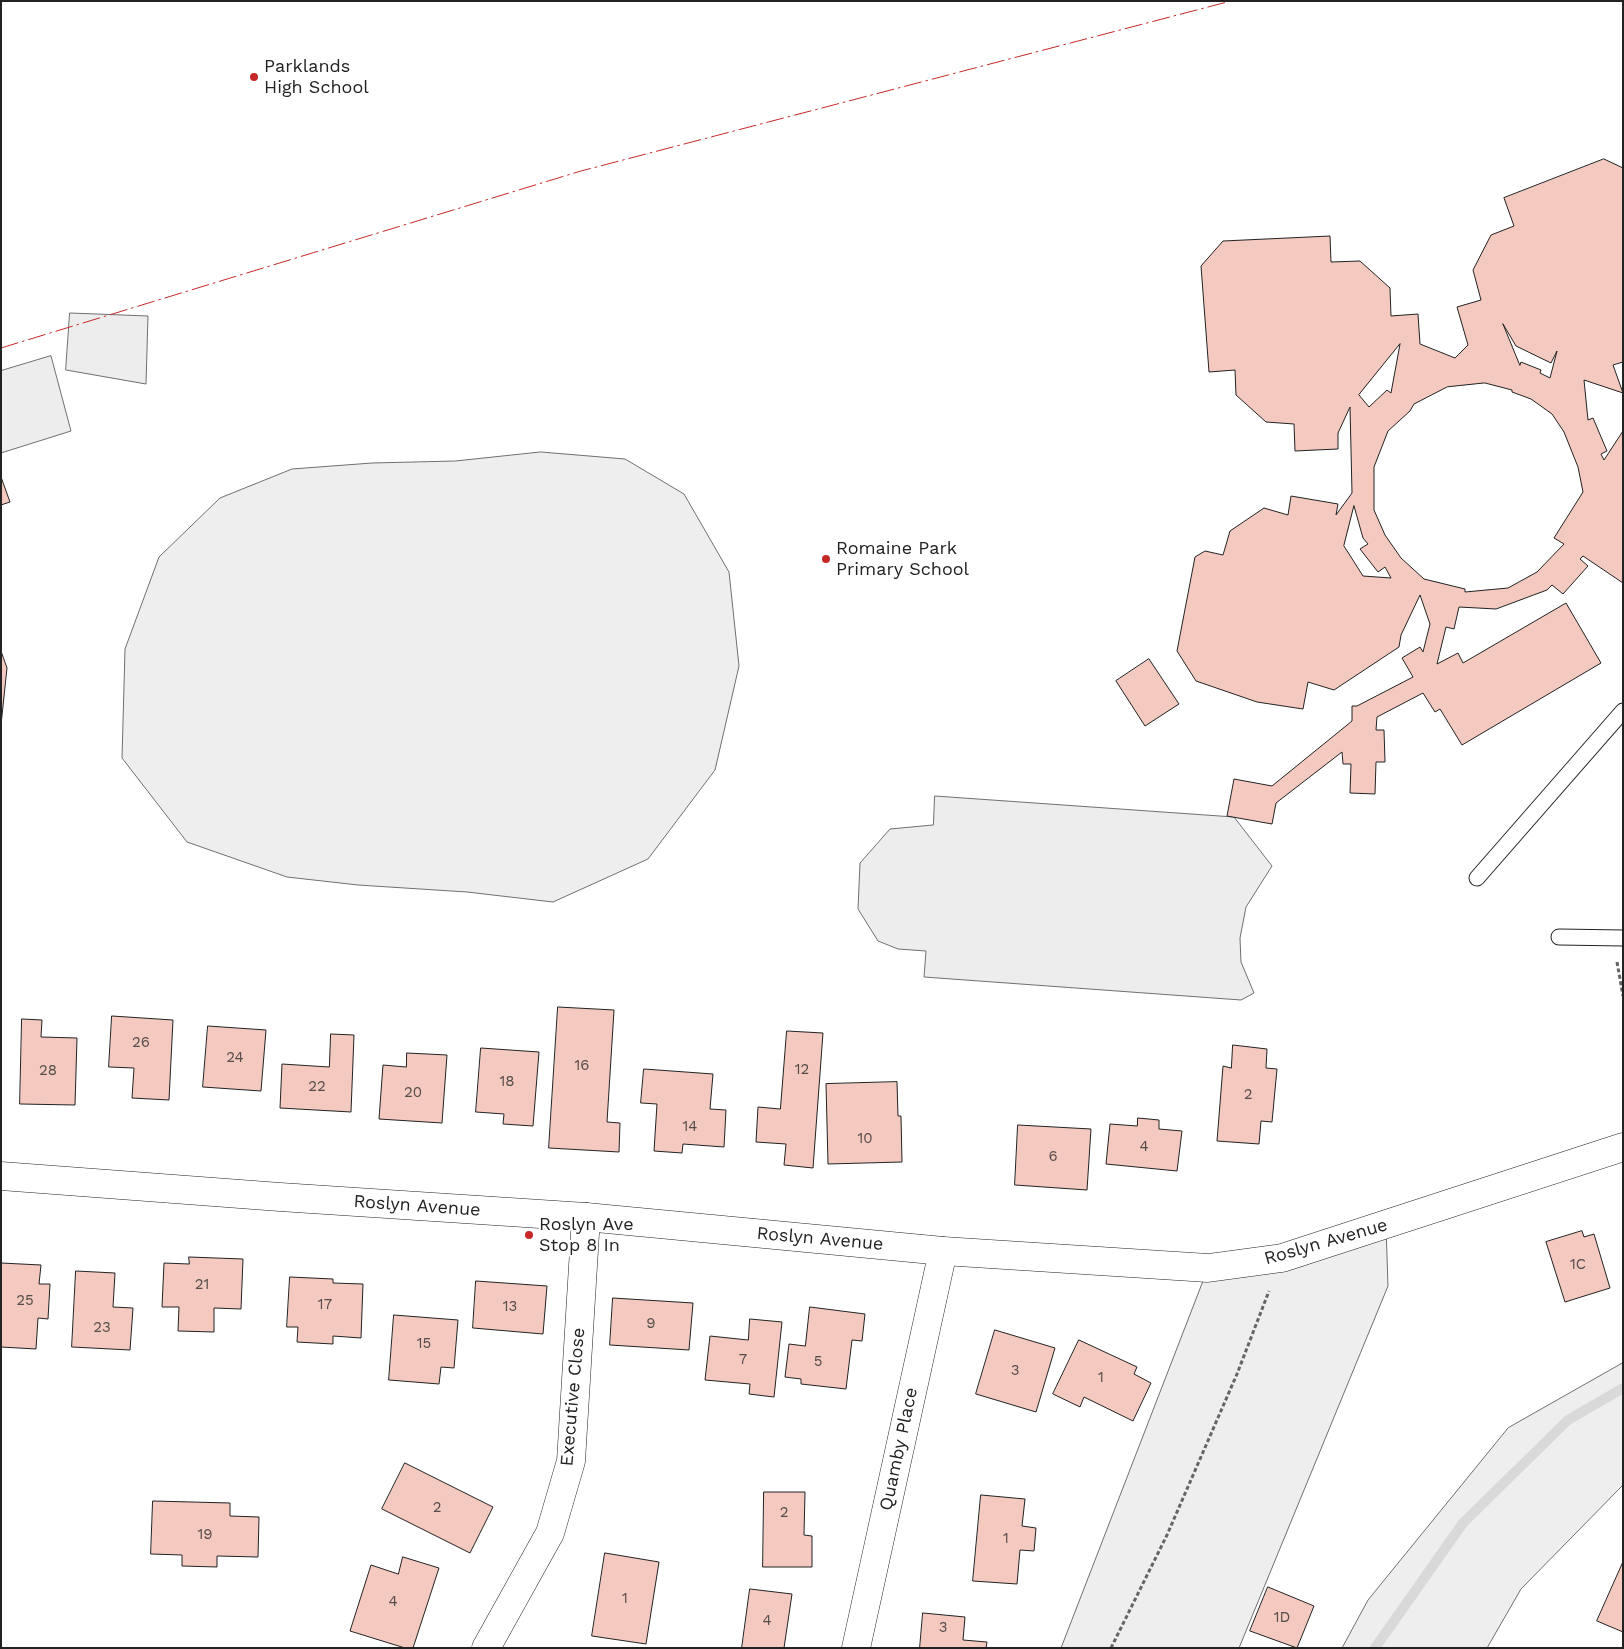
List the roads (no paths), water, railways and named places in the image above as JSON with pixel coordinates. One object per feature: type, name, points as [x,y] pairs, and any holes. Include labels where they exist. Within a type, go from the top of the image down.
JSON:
[{"type":"street","name":"Roslyn Avenue","points":[[1,1176],[280,1198],[586,1217],[943,1251],[1208,1268],[1282,1258],[1623,1147]]},
{"type":"street","name":"Executive Close","points":[[486,1648],[550,1533],[571,1461],[586,1217]]},
{"type":"street","name":"Quamby Place","points":[[856,1648],[943,1251]]},
{"type":"lane","points":[[1477,878],[1623,711]]},
{"type":"lane","points":[[1559,937],[1618,938]]},
{"type":"waterway","points":[[1375,1648],[1463,1523],[1568,1420],[1623,1388]]},
{"type":"place","name":"Parklands High School","points":[[254,77]]},
{"type":"place","name":"Romaine Park Primary School","points":[[826,559]]},
{"type":"place","name":"Roslyn Ave Stop 8 In","points":[[529,1235]]}]
